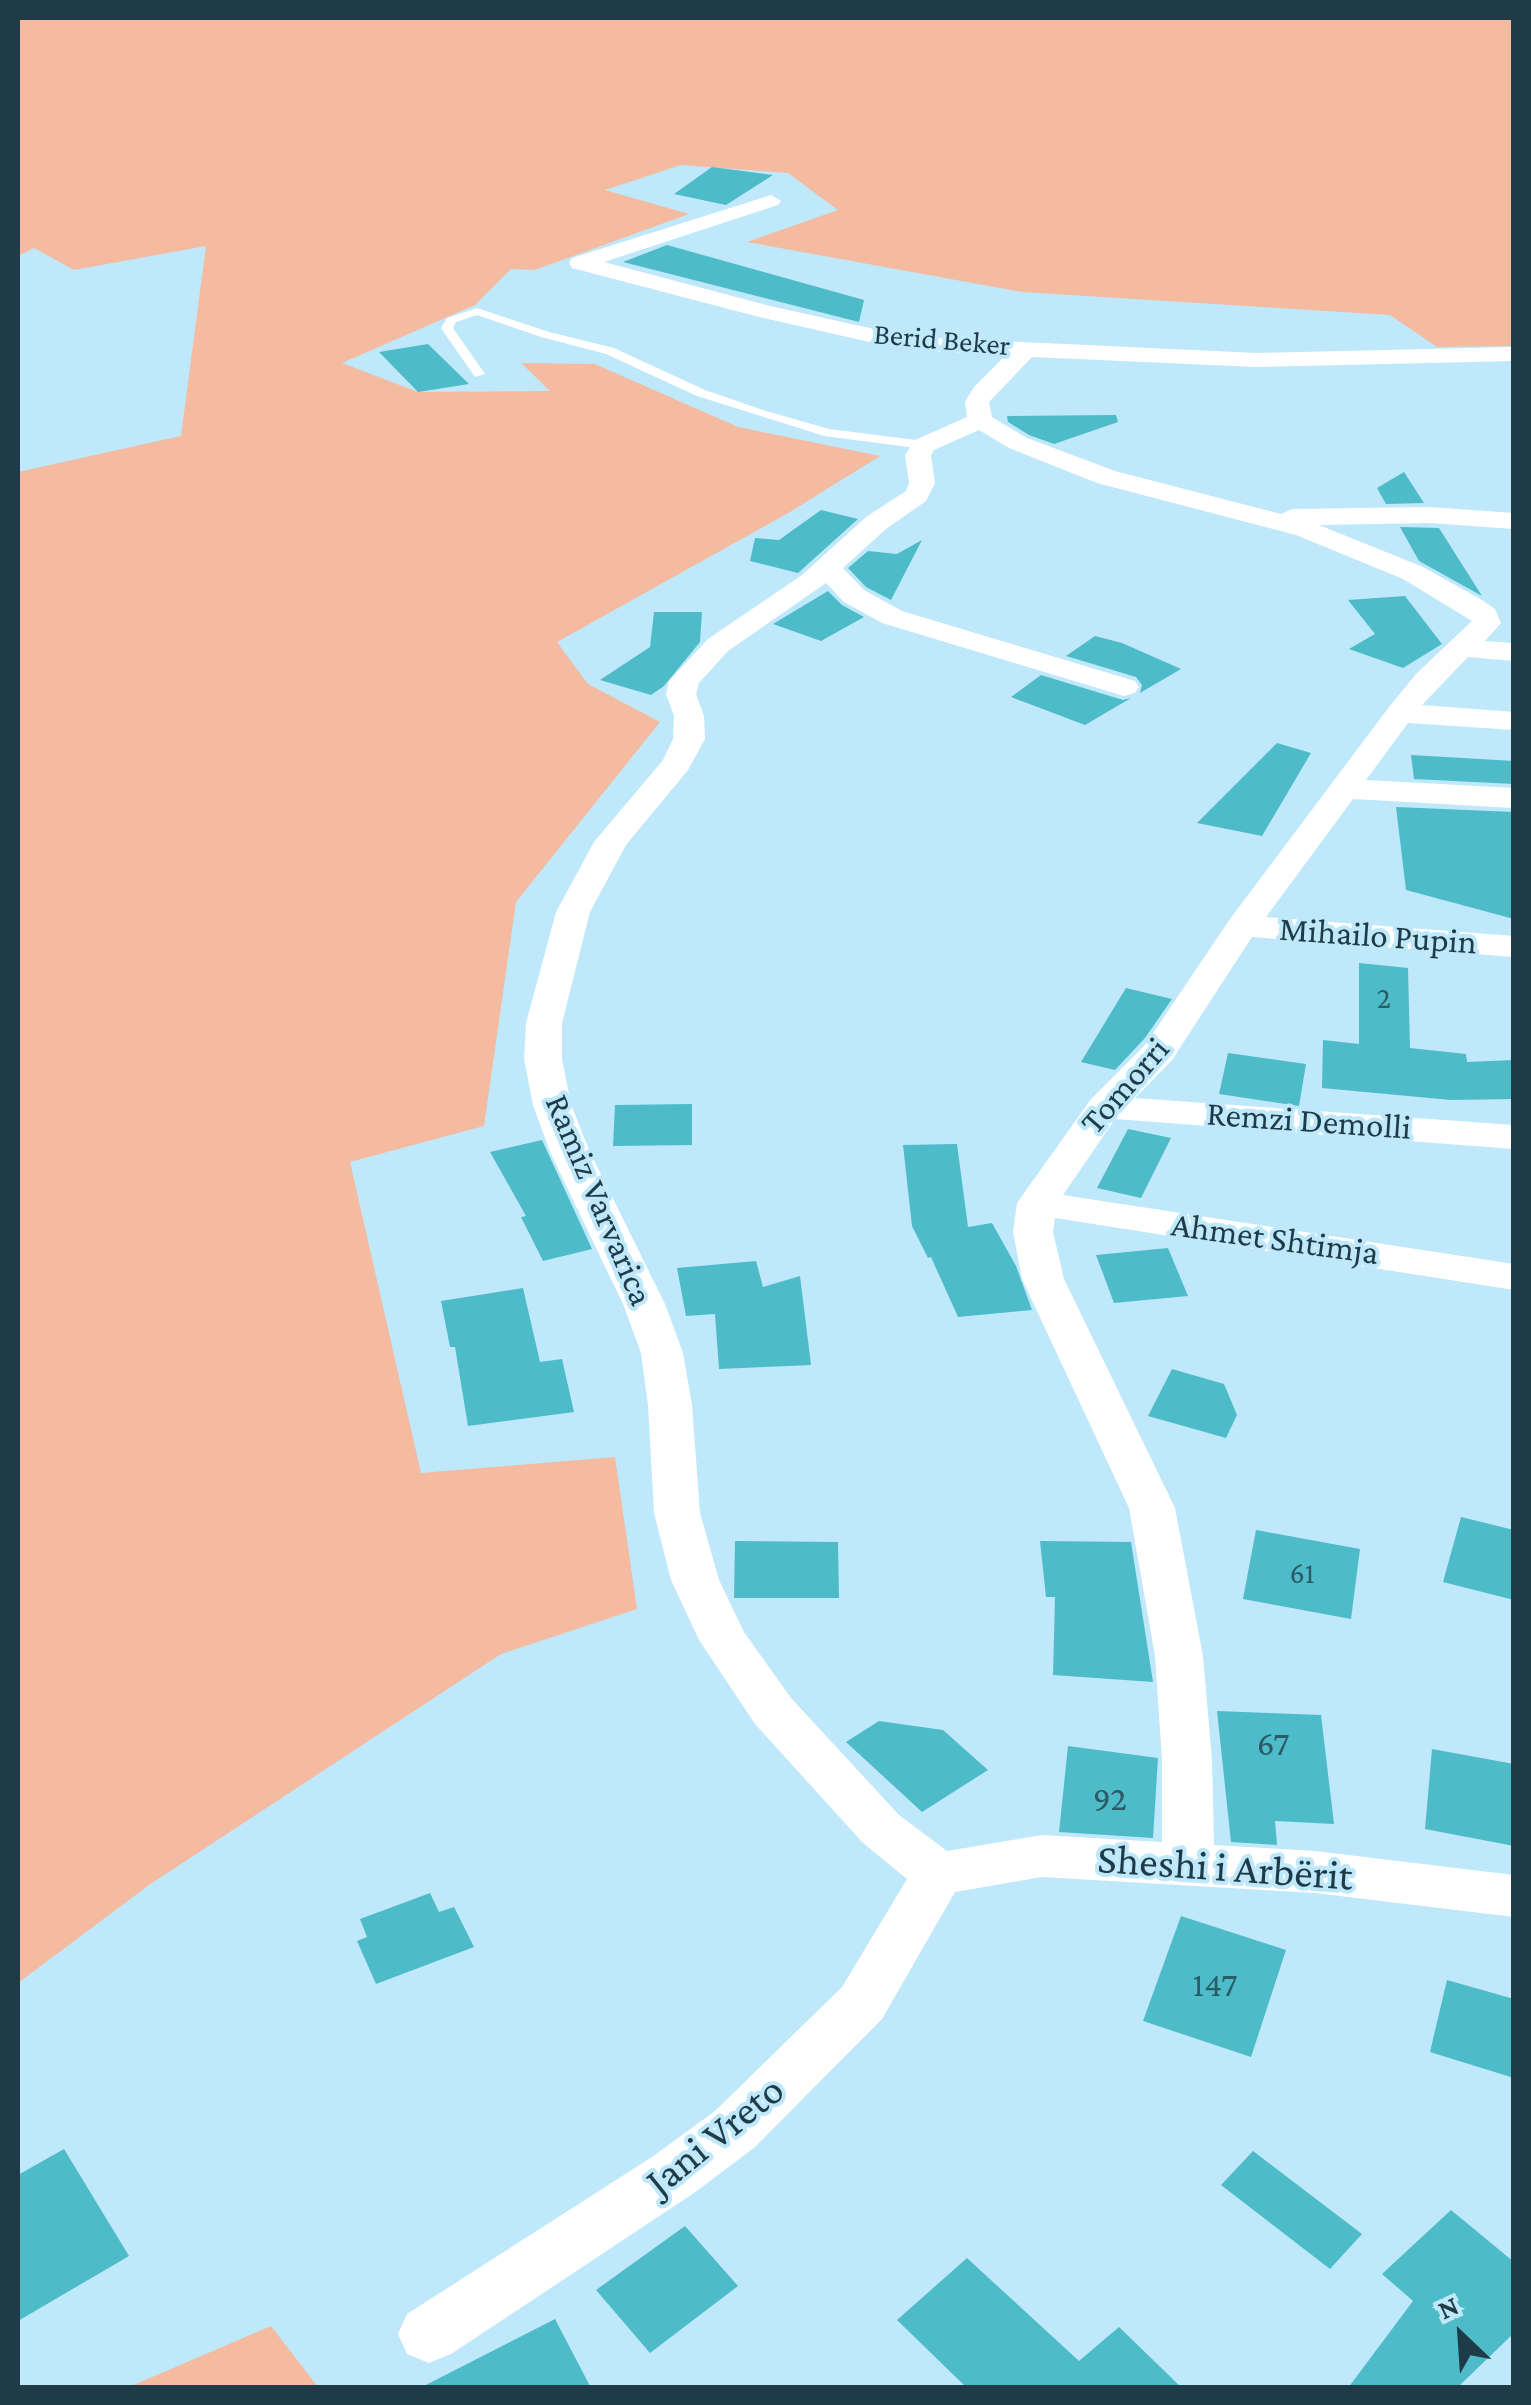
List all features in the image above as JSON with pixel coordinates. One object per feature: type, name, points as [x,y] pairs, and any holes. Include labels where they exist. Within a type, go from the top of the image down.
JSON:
[{"type":"street","name":"Berid Beker","points":[[771,201],[580,263],[874,336],[938,345],[1219,360],[1514,354]]},
{"type":"street","points":[[924,445],[980,420],[977,402],[986,387],[1029,347]]},
{"type":"street","name":"Tomorri","points":[[980,420],[1006,438],[1062,462],[1153,490],[1268,518],[1413,573],[1484,614],[1487,623],[1400,713],[1242,926],[1159,1052],[1104,1107],[1036,1203]]},
{"type":"street","name":"Ramiz Varvarica","points":[[924,445],[918,454],[922,483],[917,495],[876,522],[828,569],[718,645],[684,681],[688,739],[678,763],[612,842],[572,912],[546,1015],[543,1059],[552,1105],[570,1152],[644,1304],[662,1353],[677,1513],[696,1580],[723,1640],[773,1712],[843,1790],[881,1830],[938,1874]]},
{"type":"street","name":"Tomorri","points":[[1268,518],[1414,515],[1514,520]]},
{"type":"street","points":[[828,569],[854,596],[892,618],[1124,686]]},
{"type":"street","points":[[1460,648],[1514,652]]},
{"type":"street","points":[[1400,713],[1514,721]]},
{"type":"street","points":[[1346,789],[1514,798]]},
{"type":"street","name":"Mihailo Pupin","points":[[1242,926],[1514,947]]},
{"type":"street","name":"Remzi Demolli","points":[[1104,1107],[1514,1136]]},
{"type":"street","points":[[1036,1203],[1033,1232],[1043,1279],[1152,1508],[1179,1656],[1188,1760],[1188,1863]]},
{"type":"street","name":"Ahmet Shtimja","points":[[1036,1203],[1514,1277]]},
{"type":"street","name":"Sheshi i Arbërit","points":[[938,1874],[1042,1856],[1315,1872],[1514,1896]]},
{"type":"street","name":"Jani Vreto","points":[[430,2334],[673,2176],[736,2129],[862,2003],[938,1874]]},
{"type":"lane","points":[[479,374],[448,328],[451,320],[477,311],[545,335],[610,351],[700,394],[759,414],[847,436],[924,445]]},
{"type":"shaded area","points":[[18,18],[1513,18],[1513,346],[1437,347],[1390,315],[1022,292],[747,242],[838,210],[788,173],[681,165],[605,190],[689,214],[535,270],[511,269],[475,305],[342,363],[418,392],[550,391],[521,363],[595,364],[738,427],[880,456],[790,512],[557,642],[588,684],[660,722],[516,902],[484,1126],[350,1162],[421,1473],[615,1457],[637,1609],[501,1654],[149,1885],[18,1983],[18,472],[181,436],[206,246],[74,270],[34,248],[18,256]]},
{"type":"shaded area","points":[[271,2326],[318,2387],[129,2387]]},
{"type":"building","points":[[712,167],[773,175],[726,205],[674,194]]},
{"type":"building","points":[[667,245],[864,300],[859,322],[623,262]]},
{"type":"building","points":[[428,344],[469,384],[418,392],[379,352]]},
{"type":"building","points":[[1116,415],[1118,422],[1054,444],[1029,435],[1008,422],[1007,416]]},
{"type":"building","points":[[1404,472],[1424,503],[1386,504],[1377,488]]},
{"type":"building","points":[[821,510],[858,519],[798,573],[750,561],[755,538],[779,540]]},
{"type":"building","points":[[1400,527],[1439,528],[1482,596],[1419,561]]},
{"type":"building","points":[[922,540],[891,600],[866,587],[848,568],[868,551],[897,554]]},
{"type":"building","points":[[828,591],[842,605],[864,617],[821,641],[773,624]]},
{"type":"building","points":[[1405,596],[1442,644],[1403,668],[1349,649],[1375,634],[1348,600]]},
{"type":"building","points":[[654,612],[702,612],[700,642],[664,686],[651,695],[600,680],[650,647]]},
{"type":"building","points":[[1095,636],[1122,643],[1181,669],[1140,693],[1142,685],[1136,677],[1066,656]]},
{"type":"building","points":[[1041,675],[1123,700],[1131,698],[1085,725],[1011,697]]},
{"type":"building","points":[[1277,743],[1311,753],[1262,836],[1197,823]]},
{"type":"building","points":[[1411,755],[1514,761],[1514,784],[1414,779]]},
{"type":"building","points":[[1396,807],[1514,812],[1514,919],[1406,890]]},
{"type":"building","points":[[1359,963],[1408,968],[1410,1048],[1466,1054],[1467,1062],[1514,1060],[1514,1099],[1451,1100],[1322,1088],[1323,1040],[1359,1044]]},
{"type":"building","points":[[1126,988],[1172,999],[1145,1038],[1115,1070],[1081,1062]]},
{"type":"building","points":[[1228,1053],[1306,1064],[1299,1106],[1219,1094]]},
{"type":"building","points":[[692,1104],[692,1145],[613,1146],[615,1105]]},
{"type":"building","points":[[1128,1129],[1171,1138],[1141,1198],[1097,1188]]},
{"type":"building","points":[[542,1140],[592,1249],[543,1261],[521,1217],[526,1216],[490,1152]]},
{"type":"building","points":[[957,1144],[968,1227],[992,1223],[1016,1266],[1032,1310],[958,1317],[912,1226],[903,1145]]},
{"type":"building","points":[[1168,1248],[1188,1296],[1114,1303],[1096,1255]]},
{"type":"building","points":[[756,1261],[763,1287],[800,1276],[811,1365],[719,1369],[715,1314],[686,1316],[677,1268]]},
{"type":"building","points":[[523,1288],[540,1362],[562,1359],[574,1412],[468,1426],[455,1347],[450,1347],[441,1301]]},
{"type":"building","points":[[1172,1369],[1224,1384],[1237,1415],[1226,1438],[1148,1416]]},
{"type":"building","points":[[1461,1517],[1514,1530],[1514,1600],[1443,1582]]},
{"type":"building","points":[[1256,1530],[1360,1549],[1351,1619],[1243,1599]]},
{"type":"building","points":[[735,1541],[838,1542],[839,1598],[734,1598]]},
{"type":"building","points":[[1040,1541],[1131,1542],[1153,1682],[1053,1675],[1055,1597],[1046,1597]]},
{"type":"building","points":[[1217,1711],[1321,1715],[1334,1824],[1275,1821],[1277,1845],[1231,1842]]},
{"type":"building","points":[[879,1721],[943,1730],[988,1770],[922,1812],[846,1742]]},
{"type":"building","points":[[1068,1746],[1158,1758],[1153,1838],[1059,1832]]},
{"type":"building","points":[[1432,1749],[1514,1764],[1514,1846],[1425,1829]]},
{"type":"building","points":[[430,1893],[439,1912],[454,1907],[474,1947],[376,1984],[357,1941],[367,1937],[360,1919]]},
{"type":"building","points":[[1181,1916],[1286,1950],[1251,2057],[1143,2021]]},
{"type":"building","points":[[1447,1980],[1514,1999],[1514,2078],[1430,2052]]},
{"type":"building","points":[[64,2149],[129,2256],[18,2321],[18,2175]]},
{"type":"building","points":[[1253,2151],[1362,2234],[1330,2269],[1221,2185]]},
{"type":"building","points":[[1451,2210],[1514,2262],[1514,2333],[1457,2388],[1348,2388],[1413,2301],[1382,2274]]},
{"type":"building","points":[[685,2226],[738,2286],[650,2353],[596,2290]]},
{"type":"building","points":[[967,2258],[1079,2361],[1119,2327],[1182,2388],[967,2388],[897,2320]]},
{"type":"building","points":[[555,2319],[591,2388],[420,2388]]}]
